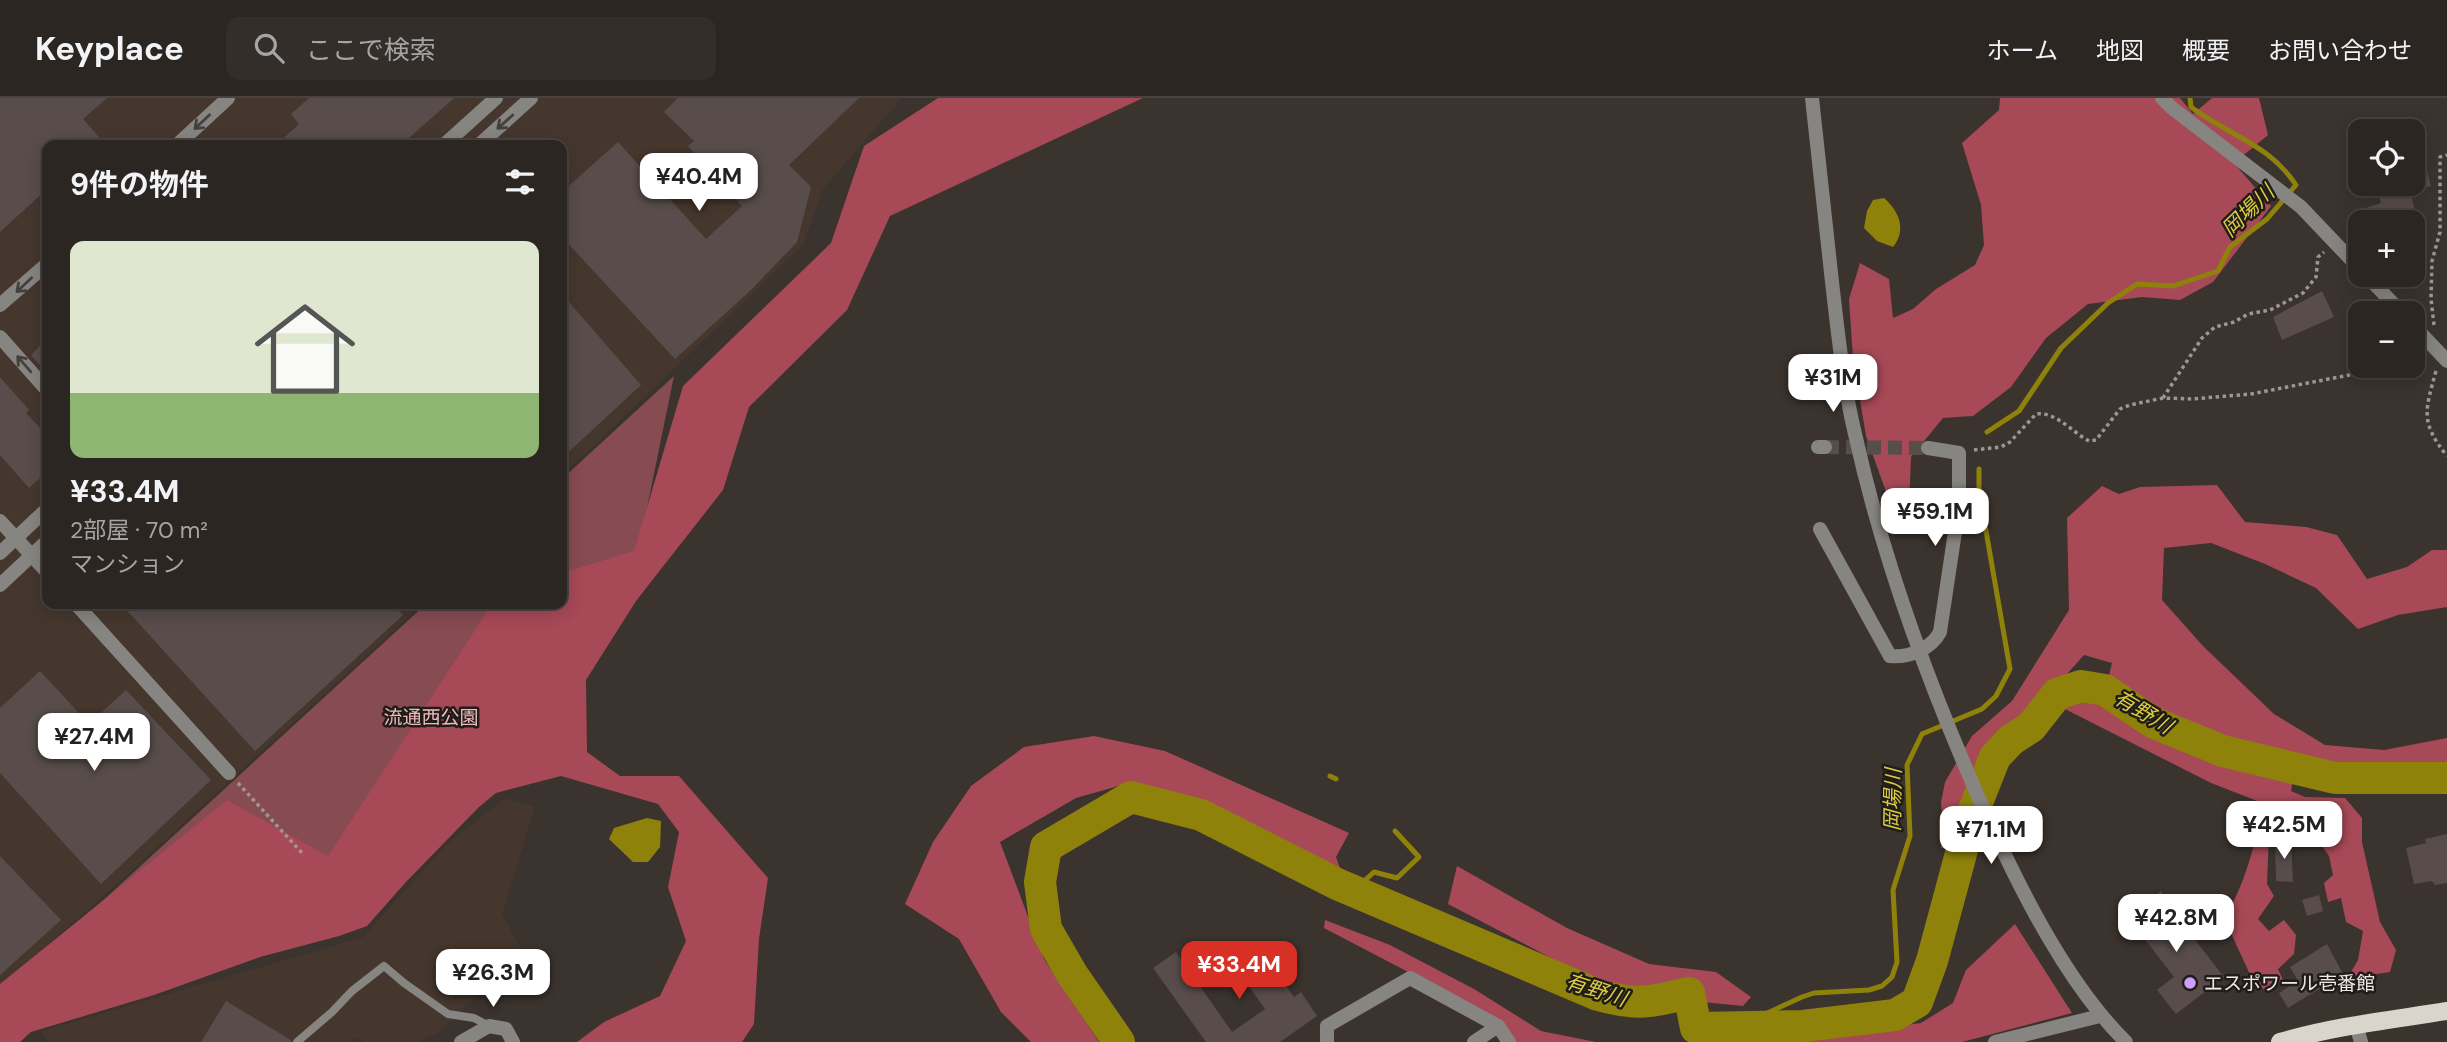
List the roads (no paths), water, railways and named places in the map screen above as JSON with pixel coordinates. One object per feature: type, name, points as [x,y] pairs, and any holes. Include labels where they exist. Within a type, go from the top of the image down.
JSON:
[{"type":"main road","points":[[2280,1042],[2309,1033],[2358,1033],[2447,1012]]},
{"type":"street","points":[[182,140],[228,98]]},
{"type":"street","points":[[450,140],[496,98]]},
{"type":"street","points":[[484,140],[530,98]]},
{"type":"street","points":[[1812,98],[1847,397],[1879,527],[1918,652],[2007,859],[2031,905],[2087,998],[2100,1016],[2126,1042]]},
{"type":"street","points":[[2162,98],[2301,207],[2348,256]]},
{"type":"street","points":[[0,306],[42,268]]},
{"type":"street","points":[[2377,287],[2390,301]]},
{"type":"street","points":[[0,337],[42,384]]},
{"type":"street","points":[[2425,338],[2442,356]]},
{"type":"street","points":[[1819,529],[1890,656],[1898,657],[1918,652],[1934,643],[1940,632],[1959,505],[1959,453],[1927,448]]},
{"type":"street","points":[[0,552],[42,514]]},
{"type":"street","points":[[0,521],[42,566]]},
{"type":"street","points":[[0,584],[42,546]]},
{"type":"street","points":[[81,609],[233,777]]},
{"type":"street","points":[[1327,1042],[1327,1026],[1410,978],[1498,1026],[1509,1042]]},
{"type":"street","points":[[1995,1042],[2100,1016]]},
{"type":"street","points":[[461,1042],[489,1026],[506,1029],[513,1042]]},
{"type":"street","points":[[1474,1042],[1498,1026]]},
{"type":"lane","points":[[297,1042],[332,1012],[352,990],[384,966],[404,984],[448,1013],[474,1018],[489,1026]]},
{"type":"waterway","name":"岡場川","points":[[1987,432],[2019,411],[2061,348],[2108,303],[2137,284],[2173,286],[2218,271],[2230,247],[2267,219],[2296,185],[2285,171],[2261,150],[2191,107],[2190,98]]},
{"type":"waterway","name":"岡場川","points":[[1737,1027],[1814,993],[1869,990],[1882,986],[1892,977],[1897,962],[1893,890],[1910,836],[1907,765],[1922,734],[1982,709],[1996,696],[2010,669],[1979,491],[1979,469]]},
{"type":"waterway","name":"有野川","points":[[1119,1042],[1072,974],[1046,929],[1040,882],[1046,847],[1131,797],[1201,815],[1337,884],[1598,995],[1623,1001],[1644,1002],[1689,993],[1696,1028],[1803,1026],[1895,1015],[1917,1002],[1932,961],[1970,820],[1995,757],[2011,740],[2031,727],[2057,694],[2081,686],[2105,690],[2154,723],[2223,751],[2335,778],[2447,778]]},
{"type":"waterway","points":[[1330,776],[1336,779]]},
{"type":"waterway","points":[[1358,892],[1362,883],[1374,872],[1397,878],[1419,857],[1395,831]]},
{"type":"tunnel","points":[[1825,447],[1928,448]]},
{"type":"place","name":"エスポワール壱番館","points":[[2190,983]]},
{"type":"park label","name":"流通西公園","points":[[431,717]]}]
